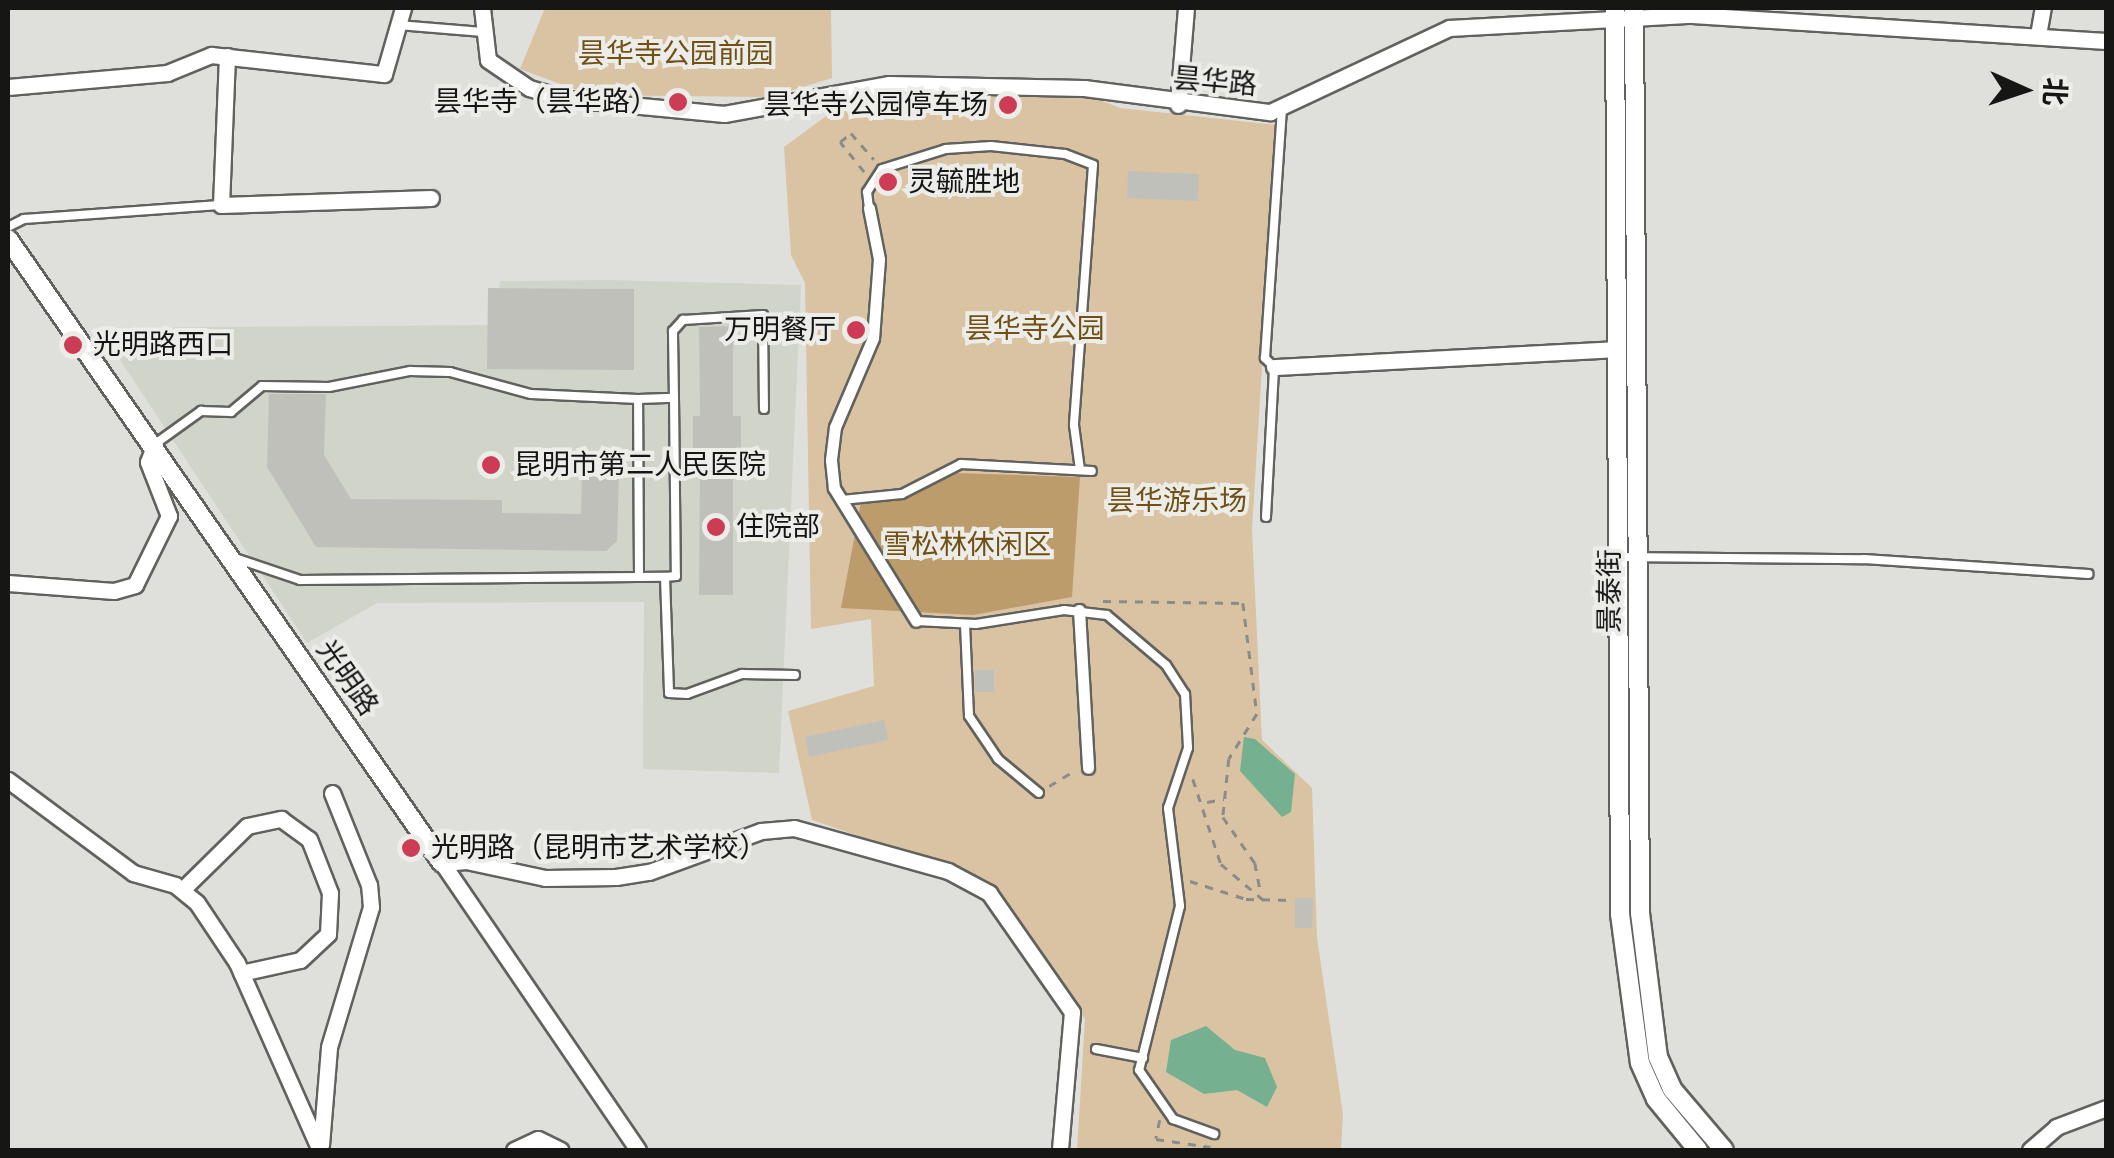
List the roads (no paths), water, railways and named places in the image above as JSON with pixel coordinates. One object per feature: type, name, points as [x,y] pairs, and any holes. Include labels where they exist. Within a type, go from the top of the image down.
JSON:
[{"type":"street","points":[[8,87],[168,73],[211,55],[384,74],[402,8]]},
{"type":"street","name":"昙华路","points":[[482,8],[488,60],[529,88],[568,99],[680,112],[771,109],[889,84],[1084,88],[1178,105],[1282,109],[1381,54],[1448,28],[1624,13],[2106,41]]},
{"type":"street","points":[[1178,105],[1186,8]]},
{"type":"street","points":[[2038,35],[2043,8]]},
{"type":"street","name":"景泰街","points":[[1624,13],[1616,350],[1620,914],[1631,1015],[1656,1099],[1698,1150]]},
{"type":"street","name":"景泰街","points":[[1624,13],[1637,556],[1640,913],[1650,1013],[1672,1090],[1724,1150]]},
{"type":"street","points":[[227,56],[221,205],[431,198]]},
{"type":"street","points":[[870,208],[879,297],[874,338],[836,428],[831,460],[842,500],[916,620]]},
{"type":"street","name":"光明路","points":[[8,239],[154,444],[225,556],[638,1150]]},
{"type":"street","points":[[1274,367],[1616,350]]},
{"type":"street","points":[[8,583],[126,591],[135,585],[169,516],[148,462],[154,444]]},
{"type":"street","points":[[1079,610],[1088,768]]},
{"type":"street","points":[[8,780],[132,874],[184,889],[241,973],[321,1150]]},
{"type":"street","points":[[321,1150],[329,1047],[371,908],[370,885],[332,793]]},
{"type":"street","points":[[184,889],[247,826],[281,819],[309,839],[330,892],[328,934],[300,960],[241,973]]},
{"type":"street","points":[[442,863],[466,860],[545,878],[616,878],[650,872],[761,831],[794,828],[948,870],[989,893],[1072,1012],[1060,1150]]},
{"type":"street","points":[[2030,1150],[2056,1127],[2106,1108]]},
{"type":"street","points":[[514,1150],[538,1139],[560,1150]]},
{"type":"lane","points":[[398,25],[483,32]]},
{"type":"lane","points":[[1266,517],[1274,367],[1266,358],[1282,109]]},
{"type":"lane","points":[[870,208],[872,181],[882,169],[946,148],[991,146],[1066,154],[1092,165],[1074,424],[1080,470]]},
{"type":"lane","points":[[8,227],[24,219],[221,205]]},
{"type":"lane","points":[[225,556],[300,580],[676,576],[674,332],[683,320],[763,314],[764,409]]},
{"type":"lane","points":[[154,444],[201,411],[230,412],[262,386],[329,387],[410,371],[450,372],[532,394],[674,398]]},
{"type":"lane","points":[[638,399],[639,576]]},
{"type":"lane","points":[[842,500],[902,494],[961,464],[1092,471]]},
{"type":"lane","points":[[1617,557],[1846,558],[2088,574]]},
{"type":"lane","points":[[666,576],[669,693],[687,694],[742,674],[795,675]]},
{"type":"lane","points":[[916,620],[965,624],[1079,610],[1119,622],[1166,666],[1190,709],[1184,759],[1168,808],[1175,874],[1175,937],[1143,1058],[1142,1081],[1162,1109],[1214,1134]]},
{"type":"lane","points":[[965,624],[969,716],[998,759],[1038,793]]},
{"type":"lane","points":[[1096,1048],[1143,1058]]},
{"type":"place","name":"昙华寺（昙华路）","points":[[678,102]]},
{"type":"place","name":"昙华寺公园停车场","points":[[1008,105]]},
{"type":"place","name":"灵毓胜地","points":[[888,182]]},
{"type":"place","name":"万明餐厅","points":[[856,330]]},
{"type":"place","name":"光明路西口","points":[[73,345]]},
{"type":"place","name":"昆明市第二人民医院","points":[[491,465]]},
{"type":"place","name":"住院部","points":[[716,527]]},
{"type":"place","name":"光明路（昆明市艺术学校）","points":[[411,848]]},
{"type":"park label","name":"昙华寺公园前园","points":[[676,54]]},
{"type":"park label","name":"昙华寺公园","points":[[1035,329]]},
{"type":"park label","name":"昙华游乐场","points":[[1177,501]]},
{"type":"park label","name":"雪松林休闲区","points":[[967,545]]}]
